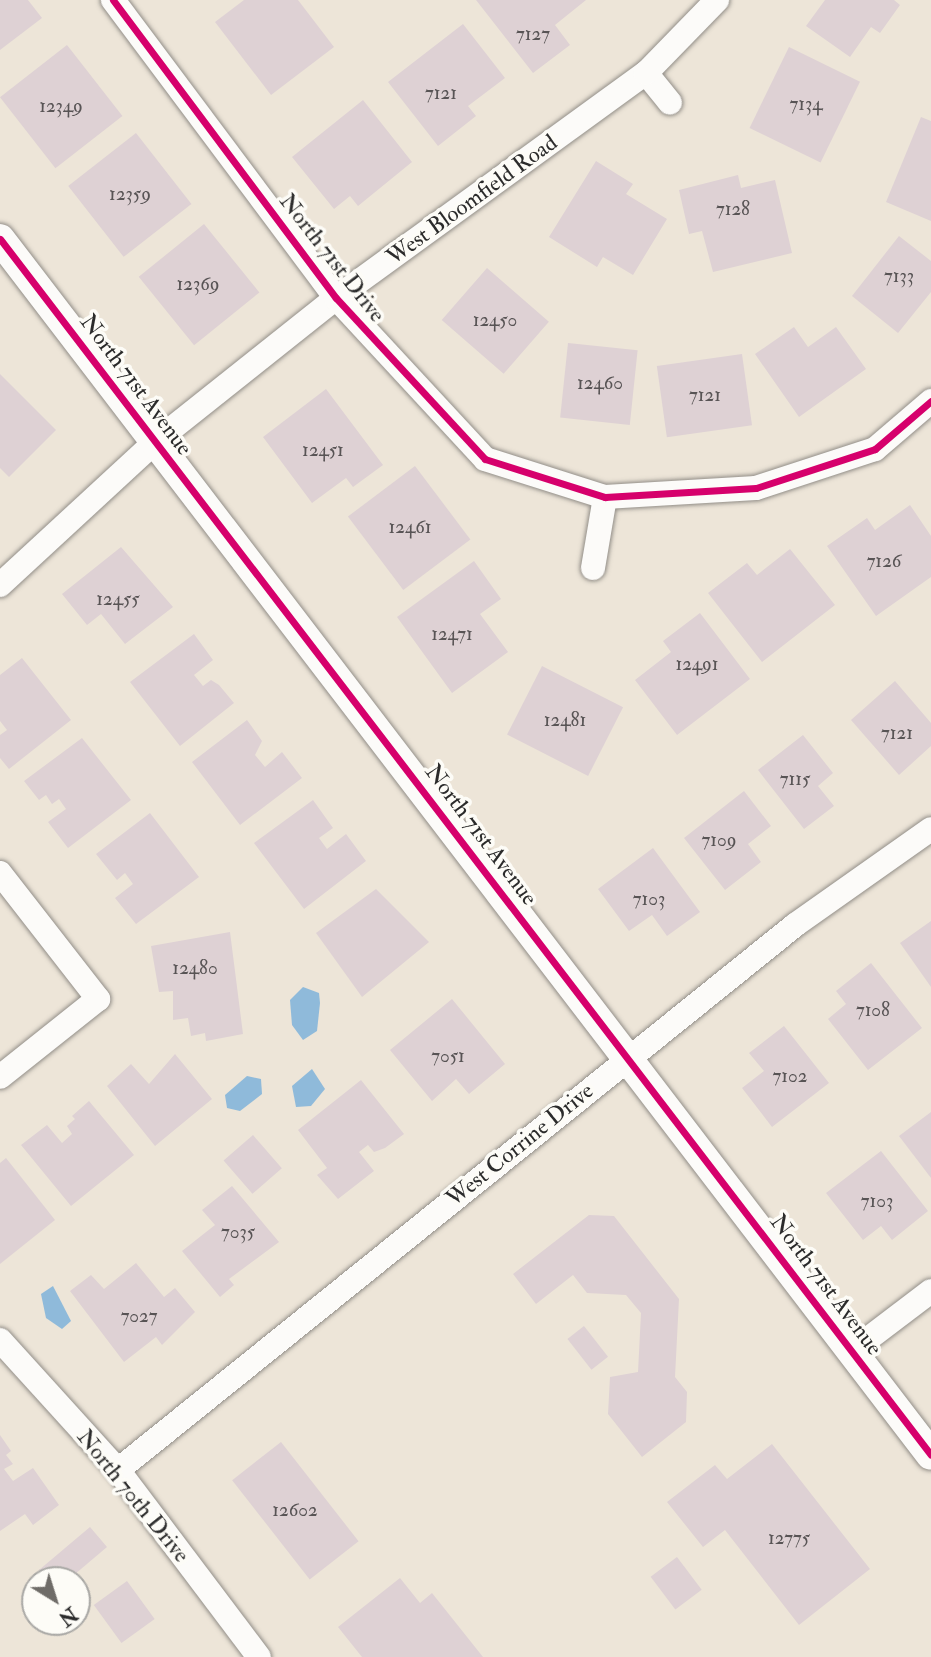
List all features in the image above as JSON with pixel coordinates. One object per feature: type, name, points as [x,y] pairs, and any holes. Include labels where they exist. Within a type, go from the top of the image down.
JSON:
[{"type":"street","name":"North 71st Drive","points":[[113,0],[336,298],[485,459],[606,498]]},
{"type":"street","name":"West Bloomfield Road","points":[[0,585],[155,442],[336,298],[646,73],[717,0]]},
{"type":"street","points":[[646,73],[670,103]]},
{"type":"street","name":"North 71st Avenue","points":[[0,239],[931,1455]]},
{"type":"street","points":[[593,568],[606,498],[756,488],[874,449],[931,401]]},
{"type":"street","name":"West Corrine Drive","points":[[118,1470],[627,1058],[842,889],[931,829]]},
{"type":"street","points":[[0,873],[98,999],[0,1077]]},
{"type":"street","points":[[852,1350],[931,1291]]},
{"type":"street","name":"North 70th Drive","points":[[0,1340],[118,1470],[259,1657]]},
{"type":"water","points":[[303,987],[319,993],[320,1003],[317,1031],[303,1040],[292,1025],[290,1000]]},
{"type":"water","points":[[312,1069],[325,1089],[311,1106],[296,1107],[292,1086]]},
{"type":"water","points":[[247,1076],[261,1079],[262,1094],[240,1111],[227,1108],[225,1095]]},
{"type":"water","points":[[53,1286],[71,1321],[62,1329],[46,1318],[41,1294]]},
{"type":"building","points":[[0,0],[28,0],[42,18],[0,50]]},
{"type":"building","points":[[244,0],[298,0],[334,47],[271,95],[215,22]]},
{"type":"building","points":[[476,0],[586,0],[555,25],[570,45],[533,73]]},
{"type":"building","points":[[825,0],[894,0],[900,5],[880,33],[871,27],[850,57],[806,26]]},
{"type":"building","points":[[463,24],[505,78],[468,106],[476,116],[438,146],[388,82]]},
{"type":"building","points":[[67,45],[122,116],[55,168],[0,97]]},
{"type":"building","points":[[789,47],[860,82],[821,163],[750,128]]},
{"type":"building","points":[[363,100],[412,162],[358,206],[350,196],[334,209],[292,157]]},
{"type":"building","points":[[921,117],[931,121],[931,221],[886,202]]},
{"type":"building","points":[[136,133],[191,204],[124,257],[68,186]]},
{"type":"building","points":[[596,161],[633,184],[626,194],[667,219],[633,275],[603,257],[597,267],[549,237]]},
{"type":"building","points":[[738,175],[741,188],[775,180],[792,253],[713,272],[702,231],[689,234],[679,190]]},
{"type":"building","points":[[204,224],[259,292],[194,345],[139,277]]},
{"type":"building","points":[[899,236],[931,261],[931,292],[898,333],[852,296]]},
{"type":"building","points":[[487,268],[549,322],[504,374],[442,320]]},
{"type":"building","points":[[794,327],[808,347],[836,327],[866,369],[799,417],[755,354]]},
{"type":"building","points":[[568,343],[638,350],[630,425],[560,418]]},
{"type":"building","points":[[742,354],[752,425],[667,437],[657,366]]},
{"type":"building","points":[[0,374],[56,430],[9,477],[0,468]]},
{"type":"building","points":[[326,389],[383,465],[353,487],[346,478],[312,503],[263,437]]},
{"type":"building","points":[[415,466],[470,539],[403,590],[348,517]]},
{"type":"building","points":[[910,505],[931,536],[931,577],[876,616],[827,546],[867,518],[875,530]]},
{"type":"building","points":[[121,547],[173,607],[125,644],[101,614],[87,625],[62,594]]},
{"type":"building","points":[[790,549],[835,605],[762,662],[708,593],[747,563],[757,575]]},
{"type":"building","points":[[474,561],[501,599],[480,614],[508,652],[452,693],[397,617]]},
{"type":"building","points":[[700,613],[750,679],[677,735],[635,680],[671,652],[663,641]]},
{"type":"building","points":[[194,634],[213,660],[194,675],[203,686],[211,680],[219,685],[234,703],[180,746],[130,682]]},
{"type":"building","points":[[22,658],[71,720],[9,769],[0,758],[0,735],[7,730],[0,721],[0,675]]},
{"type":"building","points":[[542,666],[623,707],[588,776],[507,735]]},
{"type":"building","points":[[895,681],[931,723],[931,746],[899,775],[851,720]]},
{"type":"building","points":[[247,720],[262,741],[255,755],[265,767],[282,752],[302,778],[240,825],[192,762]]},
{"type":"building","points":[[803,735],[833,773],[818,786],[834,806],[804,829],[758,770]]},
{"type":"building","points":[[82,738],[131,800],[68,848],[48,822],[66,809],[59,799],[52,804],[46,795],[39,800],[24,781]]},
{"type":"building","points":[[744,791],[771,826],[748,844],[761,862],[725,890],[684,838]]},
{"type":"building","points":[[313,800],[333,828],[319,838],[327,849],[346,834],[366,861],[304,909],[254,843]]},
{"type":"building","points":[[150,813],[199,877],[136,924],[115,898],[133,884],[125,873],[117,880],[96,854]]},
{"type":"building","points":[[653,848],[700,912],[667,936],[652,915],[629,931],[598,889]]},
{"type":"building","points":[[376,889],[429,942],[362,997],[316,933]]},
{"type":"building","points":[[931,921],[931,987],[900,943]]},
{"type":"building","points":[[230,932],[243,1034],[206,1041],[205,1033],[191,1036],[188,1018],[173,1020],[173,991],[159,992],[151,946]]},
{"type":"building","points":[[871,963],[922,1028],[868,1070],[828,1019],[846,1004],[836,991]]},
{"type":"building","points":[[452,999],[505,1064],[469,1094],[456,1079],[432,1101],[390,1050]]},
{"type":"building","points":[[784,1026],[829,1083],[772,1127],[742,1088],[764,1071],[749,1053]]},
{"type":"building","points":[[175,1054],[212,1099],[155,1146],[107,1086],[131,1064],[149,1084]]},
{"type":"building","points":[[361,1080],[404,1134],[385,1148],[374,1152],[368,1145],[359,1152],[374,1171],[338,1199],[317,1175],[327,1168],[298,1130]]},
{"type":"building","points":[[89,1101],[134,1155],[71,1206],[21,1145],[47,1125],[62,1143],[72,1134],[67,1126],[75,1119],[72,1116]]},
{"type":"building","points":[[931,1112],[931,1178],[899,1136]]},
{"type":"building","points":[[253,1135],[282,1168],[252,1194],[224,1161]]},
{"type":"building","points":[[881,1151],[928,1211],[892,1240],[881,1226],[863,1240],[826,1193]]},
{"type":"building","points":[[6,1158],[55,1220],[0,1264],[0,1163]]},
{"type":"building","points":[[232,1186],[279,1242],[229,1279],[234,1285],[220,1297],[182,1251],[215,1225],[202,1210]]},
{"type":"building","points":[[589,1215],[614,1216],[679,1299],[675,1377],[687,1392],[686,1422],[642,1457],[608,1414],[610,1377],[638,1372],[641,1313],[626,1295],[587,1293],[573,1275],[536,1304],[513,1274]]},
{"type":"building","points":[[136,1263],[164,1297],[175,1288],[195,1312],[162,1345],[156,1337],[124,1362],[70,1291],[91,1275],[104,1289]]},
{"type":"building","points":[[584,1326],[608,1357],[591,1370],[567,1339]]},
{"type":"building","points":[[0,1435],[11,1451],[6,1455],[13,1464],[4,1469],[13,1481],[33,1468],[59,1505],[33,1525],[25,1514],[0,1531]]},
{"type":"building","points":[[281,1442],[359,1541],[310,1579],[232,1480]]},
{"type":"building","points":[[772,1444],[870,1569],[799,1625],[725,1530],[703,1547],[667,1502],[715,1465],[727,1479]]},
{"type":"building","points":[[90,1527],[107,1547],[85,1566],[44,1566]]},
{"type":"building","points":[[677,1557],[702,1590],[675,1610],[651,1577]]},
{"type":"building","points":[[400,1578],[420,1603],[432,1593],[483,1657],[362,1657],[338,1627]]},
{"type":"building","points":[[127,1581],[155,1619],[121,1643],[94,1605]]},
{"type":"cycle path","points":[[113,0],[336,298],[485,459],[605,497],[756,488],[875,449],[931,401]]},
{"type":"cycle path","points":[[0,239],[931,1455]]}]
